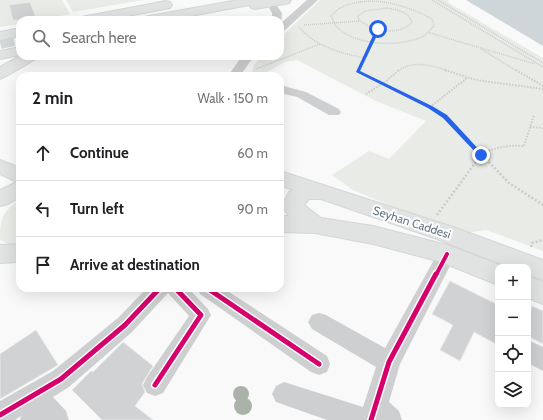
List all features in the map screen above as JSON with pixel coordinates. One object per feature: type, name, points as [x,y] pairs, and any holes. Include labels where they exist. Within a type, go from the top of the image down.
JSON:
[{"type":"main road","points":[[108,16],[194,0]]},
{"type":"main road","points":[[135,16],[221,0]]},
{"type":"main road","points":[[173,16],[256,2],[285,0]]},
{"type":"main road","points":[[198,16],[256,2],[274,4]]},
{"type":"main road","points":[[0,36],[16,33]]},
{"type":"main road","points":[[0,55],[16,52]]},
{"type":"main road","points":[[0,74],[23,60]]},
{"type":"main road","points":[[0,166],[16,174]]},
{"type":"main road","name":"Seyhan Caddesi","points":[[284,179],[445,233],[535,286]]},
{"type":"main road","points":[[0,200],[16,190]]},
{"type":"main road","points":[[315,225],[298,212],[293,206],[297,197],[306,192],[323,192]]},
{"type":"main road","points":[[284,224],[315,225],[373,236],[447,254],[495,274]]},
{"type":"main road","points":[[0,254],[16,253]]},
{"type":"street","points":[[284,25],[313,0]]},
{"type":"street","points":[[274,4],[277,16]]},
{"type":"street","points":[[237,72],[245,60]]},
{"type":"street","points":[[284,90],[302,94],[334,112]]},
{"type":"street","points":[[284,394],[375,417],[389,362],[447,254]]},
{"type":"street","points":[[0,415],[42,410],[61,379],[126,325],[156,292]]},
{"type":"street","points":[[155,385],[201,315],[179,292]]},
{"type":"street","points":[[213,292],[319,364]]},
{"type":"street","points":[[319,322],[389,362]]},
{"type":"street","points":[[531,352],[543,360]]},
{"type":"path","points":[[370,0],[385,0],[400,4],[432,19],[434,26],[430,33],[421,38],[407,42],[372,42],[346,34],[337,29],[332,23],[331,16],[335,10],[343,5],[370,0]]},
{"type":"path","points":[[432,0],[543,67]]},
{"type":"path","points":[[438,0],[543,63]]},
{"type":"path","points":[[379,8],[402,12],[412,19],[410,26],[404,29],[395,30],[378,29],[367,26],[360,21],[358,16],[360,13],[379,8]]},
{"type":"path","points":[[360,21],[297,25],[301,31],[332,50],[365,58]]},
{"type":"path","points":[[378,29],[358,71],[445,116],[509,183],[543,205]]},
{"type":"path","points":[[430,33],[539,65]]},
{"type":"path","points":[[284,58],[321,44]]},
{"type":"path","points":[[477,46],[543,86]]},
{"type":"path","points":[[249,71],[278,60]]},
{"type":"path","points":[[366,94],[383,84],[404,68],[426,65],[440,68],[467,78],[490,83],[519,84],[543,89]]},
{"type":"path","points":[[430,107],[467,78]]},
{"type":"path","points":[[434,218],[481,155],[507,145],[524,146],[534,115]]},
{"type":"path","points":[[530,127],[543,128]]},
{"type":"path","points":[[530,252],[532,243],[543,240]]},
{"type":"shaded area","points":[[0,0],[62,0],[70,14],[60,16],[16,16],[16,25],[0,27]]},
{"type":"shaded area","points":[[66,0],[143,0],[73,12]]},
{"type":"shaded area","points":[[320,0],[448,0],[449,1],[447,2],[543,58],[543,251],[486,230],[458,234],[353,190],[332,175],[369,151],[389,159],[426,121],[376,101],[297,60],[285,62],[267,72],[252,72],[254,65],[258,60],[284,60],[284,34]]},
{"type":"shaded area","points":[[466,0],[543,0],[543,46]]},
{"type":"shaded area","points":[[16,203],[16,244],[11,245],[0,240],[1,226],[3,216]]},
{"type":"building","points":[[30,2],[35,16],[16,16],[16,20],[13,20],[9,5]]},
{"type":"building","points":[[450,281],[495,304],[495,343],[474,332],[460,361],[440,350],[453,325],[432,314]]},
{"type":"building","points":[[532,306],[543,311],[543,344],[531,338]]},
{"type":"building","points":[[36,330],[58,365],[0,399],[0,354]]},
{"type":"building","points":[[123,342],[153,366],[142,384],[145,392],[135,406],[153,420],[102,420],[72,390],[91,371],[93,372]]},
{"type":"tunnel","points":[[0,42],[16,39]]},
{"type":"cycle path","points":[[371,420],[389,362],[447,254]]},
{"type":"cycle path","points":[[0,415],[61,379],[125,325],[156,292]]},
{"type":"cycle path","points":[[155,385],[201,315],[179,292]]},
{"type":"cycle path","points":[[213,292],[319,364]]},
{"type":"route","points":[[378,29],[358,71],[445,116],[481,155]]}]
